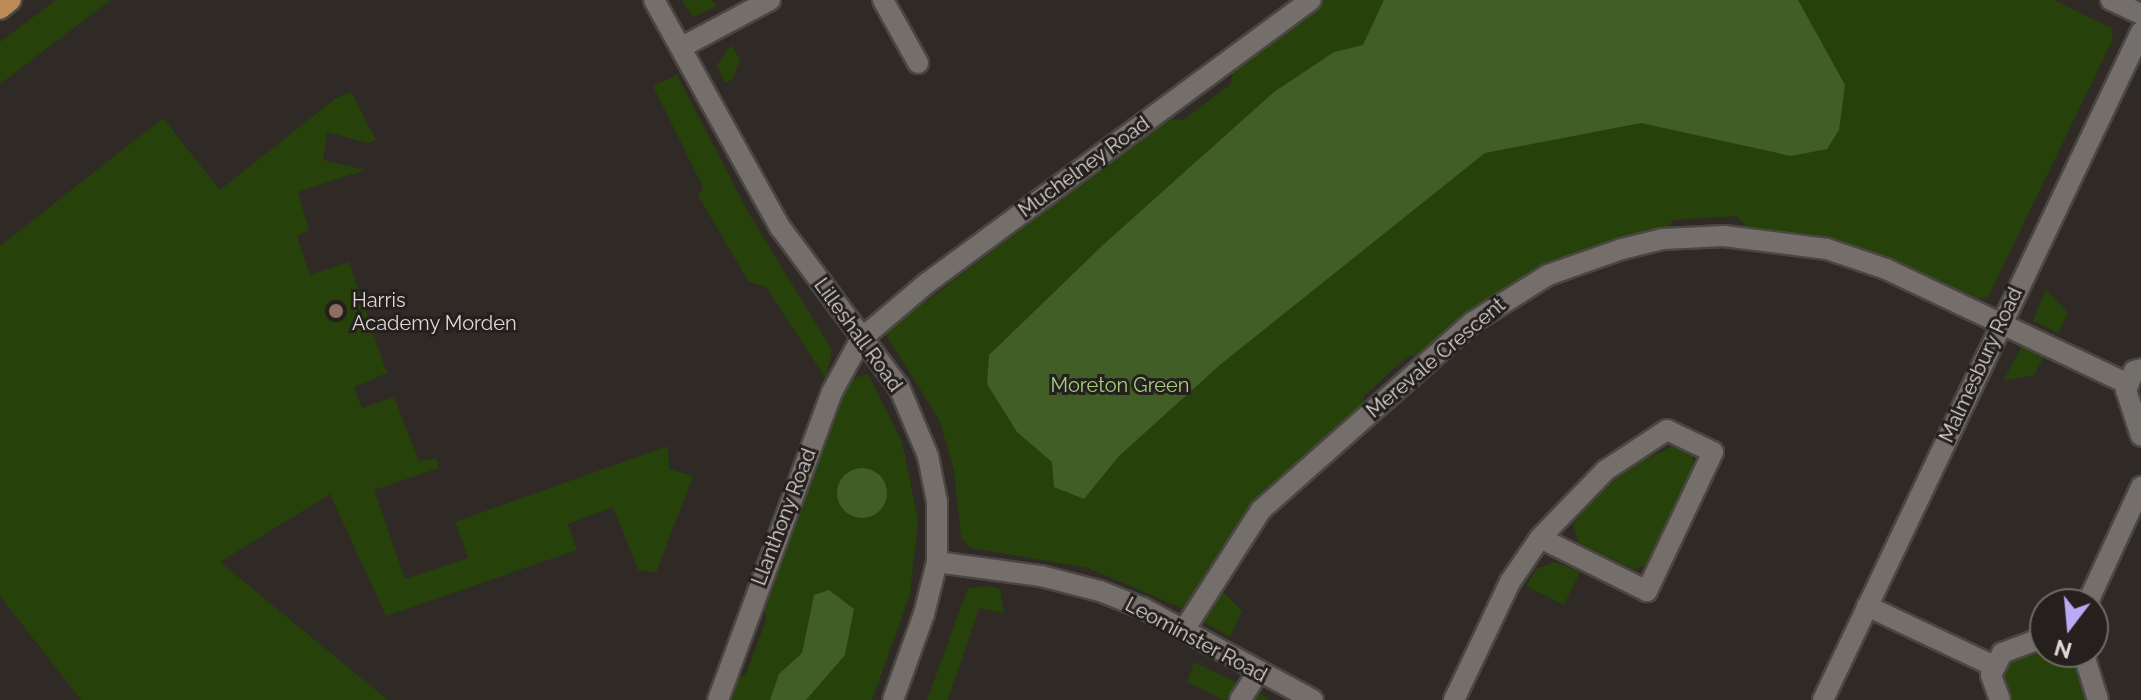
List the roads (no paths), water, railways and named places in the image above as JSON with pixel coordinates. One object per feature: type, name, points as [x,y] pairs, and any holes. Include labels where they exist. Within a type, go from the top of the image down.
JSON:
[{"type":"main road","points":[[0,9],[11,0]]},
{"type":"street","name":"Lilleshall Road","points":[[654,0],[767,205],[861,339],[899,387],[928,456],[937,502],[937,562],[927,606],[893,700]]},
{"type":"street","points":[[682,47],[770,0]]},
{"type":"street","points":[[883,0],[918,63]]},
{"type":"street","name":"Muchelney Road","points":[[861,339],[927,283],[1311,0]]},
{"type":"street","points":[[2111,0],[2141,14]]},
{"type":"street","name":"Malmesbury Road","points":[[1823,700],[2141,32]]},
{"type":"street","name":"Merevale Crescent","points":[[1184,630],[1234,544],[1291,481],[1473,322],[1529,285],[1585,261],[1663,239],[1724,236],[1786,241],[1856,258],[2000,323],[2134,376]]},
{"type":"street","name":"Llanthony Road","points":[[718,700],[832,392],[861,339]]},
{"type":"street","points":[[2134,376],[2141,436]]},
{"type":"street","points":[[1454,700],[1510,582],[1540,538],[1606,470],[1667,430],[1713,452],[1647,591],[1540,538]]},
{"type":"street","points":[[2094,588],[2141,487]]},
{"type":"street","name":"Leominster Road","points":[[937,562],[1069,582],[1143,608],[1257,674],[1313,700]]},
{"type":"street","points":[[1867,606],[1994,666]]},
{"type":"street","points":[[2000,700],[1994,666],[2002,653],[2029,643]]},
{"type":"street","points":[[2088,668],[2098,700]]},
{"type":"street","points":[[1240,700],[1257,674]]},
{"type":"place","name":"Harris Academy Morden","points":[[336,311]]},
{"type":"park label","name":"Moreton Green","points":[[1120,385]]}]
